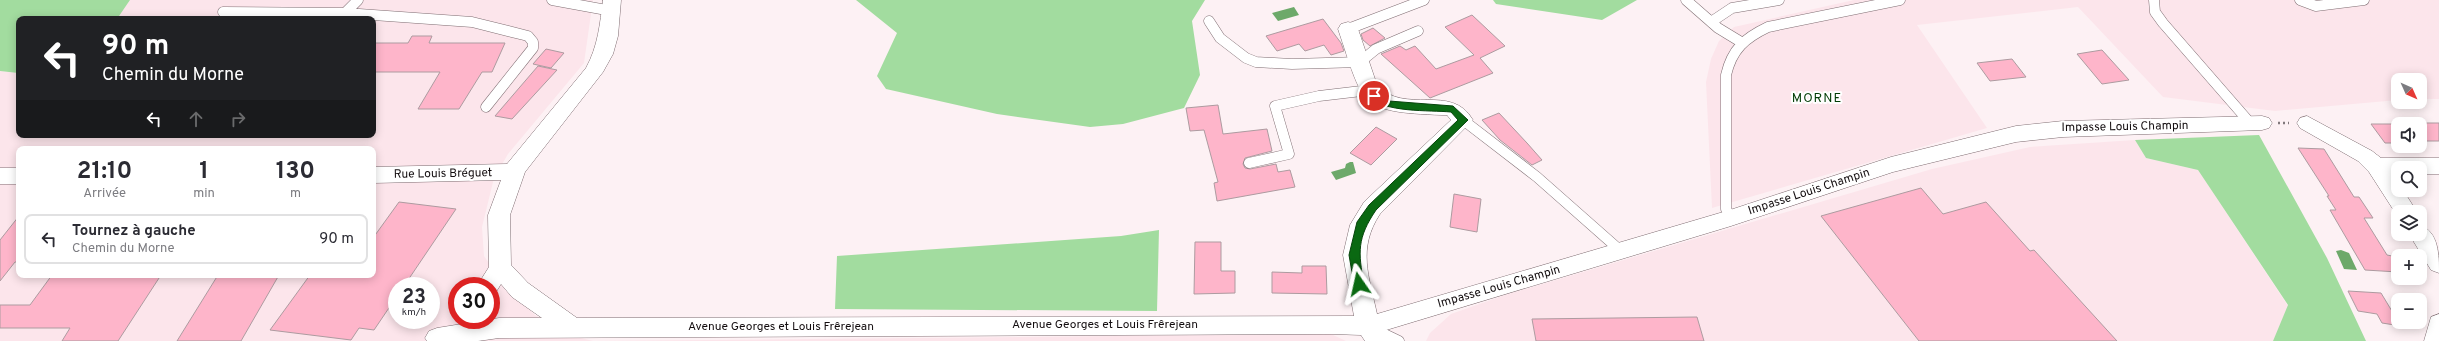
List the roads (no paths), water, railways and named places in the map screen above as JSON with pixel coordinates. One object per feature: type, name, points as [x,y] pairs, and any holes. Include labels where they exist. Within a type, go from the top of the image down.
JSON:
[{"type":"street","points":[[494,277],[499,215],[514,172],[520,162],[564,110],[593,72],[605,48],[612,6]]},
{"type":"street","points":[[1348,29],[1370,90],[1374,96],[1387,104],[1453,109],[1463,120],[1372,208],[1361,225],[1354,255],[1372,333]]},
{"type":"street","points":[[2307,123],[2365,156],[2376,166],[2401,205]]},
{"type":"street","name":"Impasse Louis Champin","points":[[1372,333],[1891,165],[2016,134],[2063,128],[2256,124]]},
{"type":"street","points":[[2376,166],[2439,166]]},
{"type":"street","name":"Rue Louis Bréguet","points":[[376,175],[514,172]]},
{"type":"street","points":[[0,176],[16,176]]},
{"type":"street","points":[[2424,241],[2439,264]]},
{"type":"street","points":[[500,280],[520,290],[573,328]]},
{"type":"street","name":"Avenue Georges et Louis Frêrejean","points":[[435,340],[499,328],[1324,324],[1372,333]]},
{"type":"street","points":[[2436,341],[2439,324]]},
{"type":"street","points":[[435,340],[448,329]]},
{"type":"lane","points":[[345,14],[358,0]]},
{"type":"lane","points":[[552,0],[612,6]]},
{"type":"lane","points":[[1348,29],[1424,0]]},
{"type":"lane","points":[[1686,0],[1711,22],[1741,42]]},
{"type":"lane","points":[[1711,22],[1732,8],[1779,0]]},
{"type":"lane","points":[[1731,218],[1726,209],[1726,75],[1729,59],[1736,47],[1750,35],[1768,27],[1900,0]]},
{"type":"lane","points":[[2154,0],[2155,12],[2163,23],[2256,124]]},
{"type":"lane","points":[[2300,0],[2316,6],[2364,0]]},
{"type":"lane","points":[[223,12],[345,14],[472,22],[528,36],[533,42],[534,48],[486,107]]},
{"type":"lane","points":[[1209,20],[1220,38],[1232,49],[1256,62],[1292,64],[1360,62],[1376,49],[1418,31]]},
{"type":"lane","points":[[1249,163],[1289,154],[1275,106],[1319,96],[1370,90]]},
{"type":"lane","points":[[1463,120],[1537,177],[1622,252]]},
{"type":"lane","points":[[1372,333],[1399,341]]},
{"type":"district","name":"MORNE","points":[[1817,99]]}]
